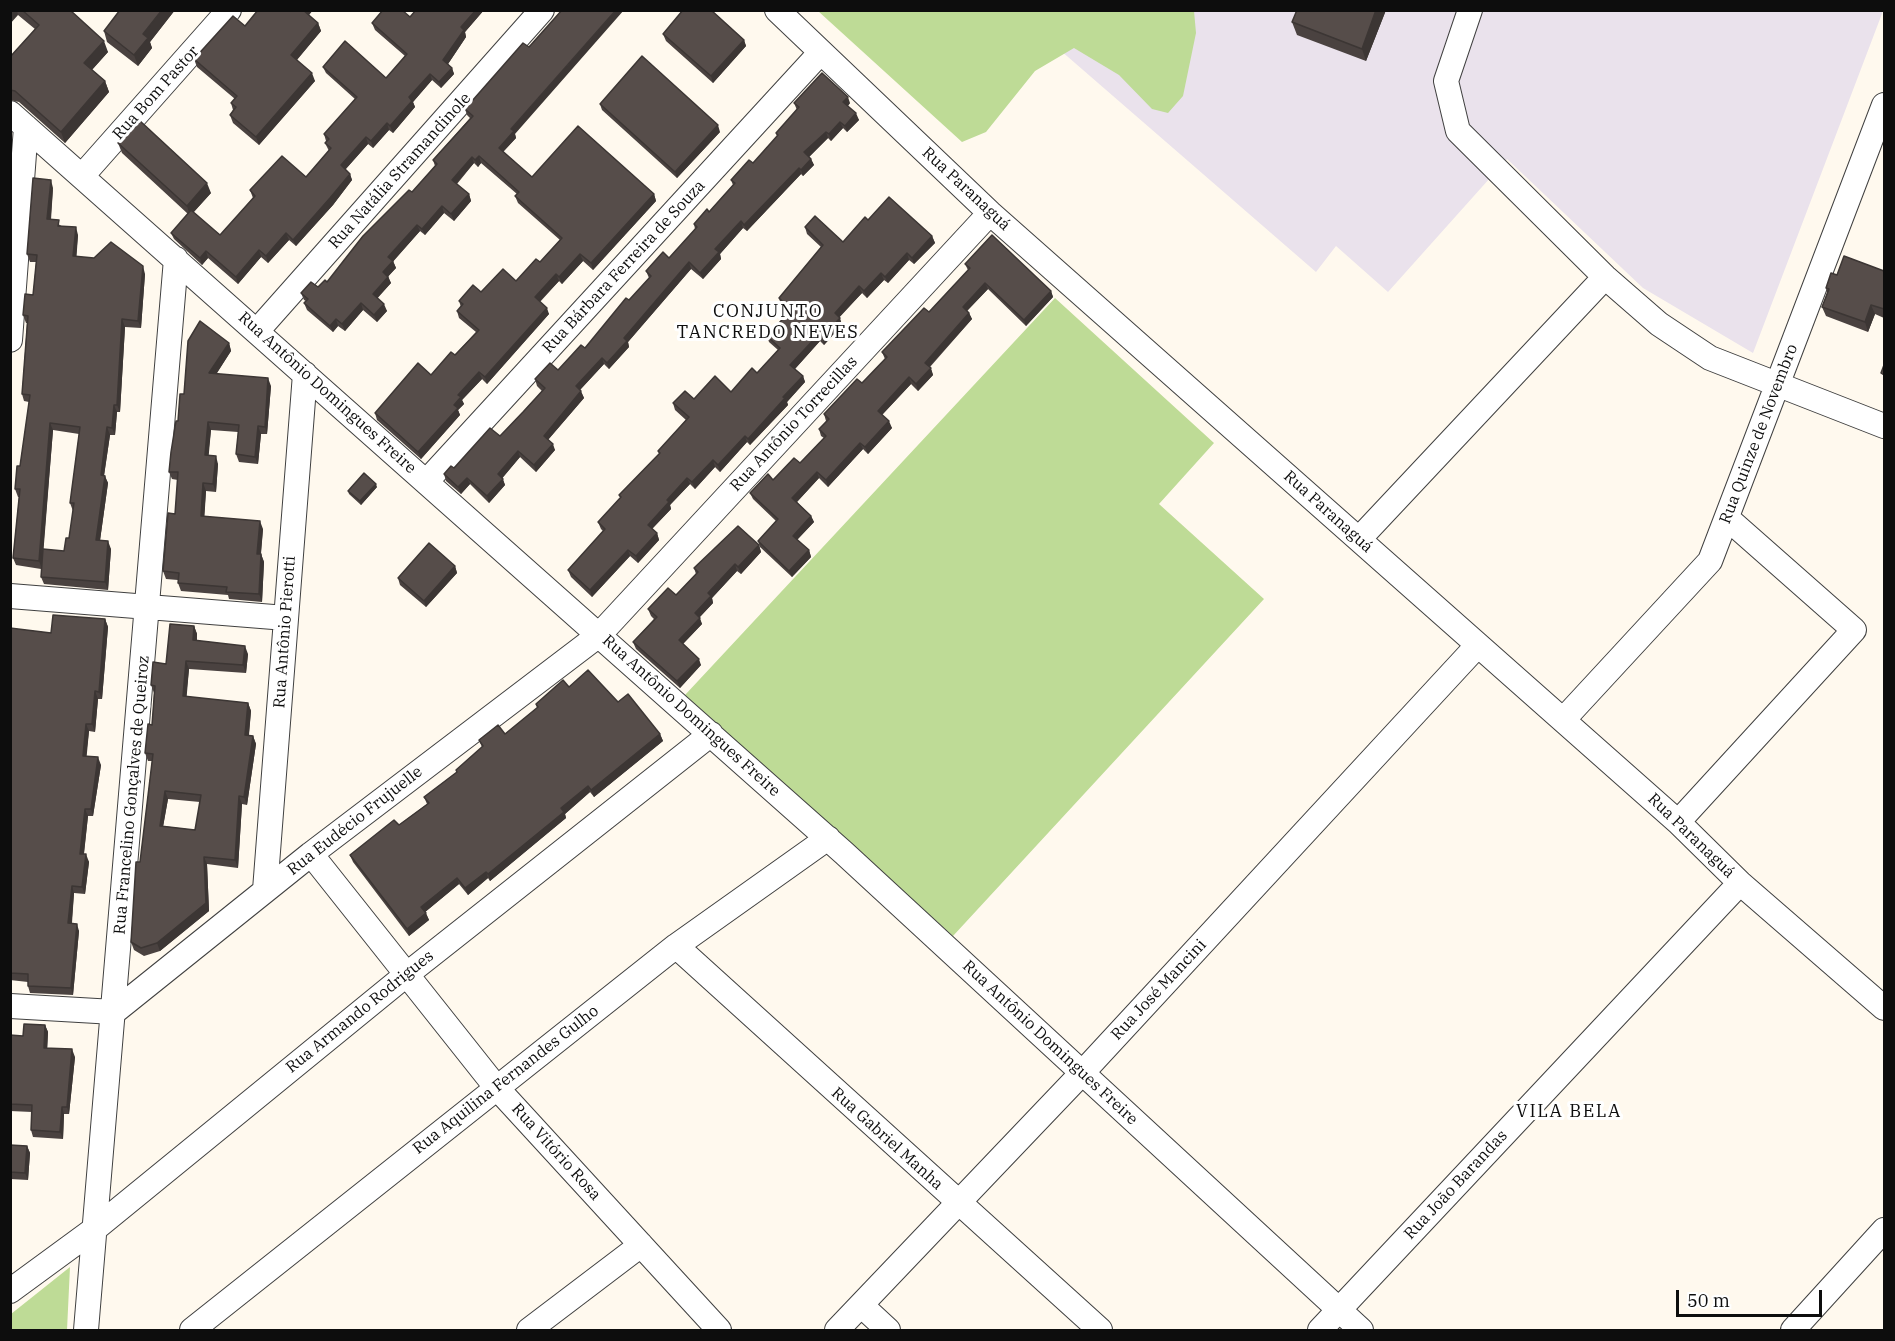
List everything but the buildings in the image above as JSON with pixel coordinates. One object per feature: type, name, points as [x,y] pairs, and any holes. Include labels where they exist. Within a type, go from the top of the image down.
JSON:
[{"type":"street","name":"Rua Bom Pastor","points":[[82,176],[229,10]]},
{"type":"street","name":"Rua Natália Stramandinole","points":[[257,331],[542,10]]},
{"type":"street","name":"Rua Paranaguá","points":[[777,10],[990,213],[1678,822],[1740,883],[1884,1008]]},
{"type":"street","points":[[1470,10],[1446,81],[1458,131],[1605,277],[1659,324],[1710,358],[1884,426]]},
{"type":"street","name":"Rua Bárbara Ferreira de Souza","points":[[426,482],[821,52]]},
{"type":"street","name":"Rua Quinze de Novembro","points":[[1563,720],[1710,561],[1882,117]]},
{"type":"street","name":"Rua Antônio Domingues Freire","points":[[18,120],[828,838],[1361,1330]]},
{"type":"street","points":[[10,340],[18,120]]},
{"type":"street","name":"Rua Antônio Torrecillas","points":[[598,635],[990,213]]},
{"type":"street","name":"Rua Francelino Gonçalves de Queiroz","points":[[86,1330],[176,259]]},
{"type":"street","points":[[1359,539],[1605,277]]},
{"type":"street","name":"Rua Antônio Pierotti","points":[[265,890],[305,374]]},
{"type":"street","points":[[1678,822],[1854,630],[1727,518]]},
{"type":"street","points":[[10,596],[286,618]]},
{"type":"street","name":"Rua Eudécio Frujuelle","points":[[114,1012],[311,854],[598,635]]},
{"type":"street","name":"Rua José Mancini","points":[[837,1330],[1083,1072],[1477,646]]},
{"type":"street","name":"Rua Armando Rodrigues","points":[[10,1291],[96,1228],[406,975],[711,734]]},
{"type":"street","name":"Rua Aquilina Fernandes Gulho","points":[[192,1330],[676,946],[828,838]]},
{"type":"street","name":"Rua Vitório Rosa","points":[[311,854],[496,1087],[719,1330]]},
{"type":"street","name":"Rua João Barandas","points":[[1320,1330],[1740,883]]},
{"type":"street","name":"Rua Gabriel Manha","points":[[676,946],[957,1203],[1100,1330]]},
{"type":"street","points":[[10,1006],[114,1012]]},
{"type":"street","points":[[1793,1330],[1884,1230]]},
{"type":"street","points":[[529,1330],[641,1245]]},
{"type":"street","points":[[861,1305],[888,1330]]},
{"type":"shaded area","points":[[1015,11],[1883,11],[1753,353],[1643,288],[1507,159],[1388,292],[1336,246],[1316,272]]},
{"type":"green space","points":[[818,11],[1194,11],[1196,33],[1183,96],[1168,113],[1152,109],[1119,75],[1074,48],[1035,71],[986,132],[962,142]]},
{"type":"green space","points":[[1055,298],[1214,443],[1159,504],[1264,599],[953,936],[685,695]]},
{"type":"green space","points":[[70,1267],[67,1330],[11,1330],[11,1314]]},
{"type":"district","name":"CONJUNTO TANCREDO NEVES","points":[[768,322]]},
{"type":"district","name":"VILA BELA","points":[[1569,1112]]}]
